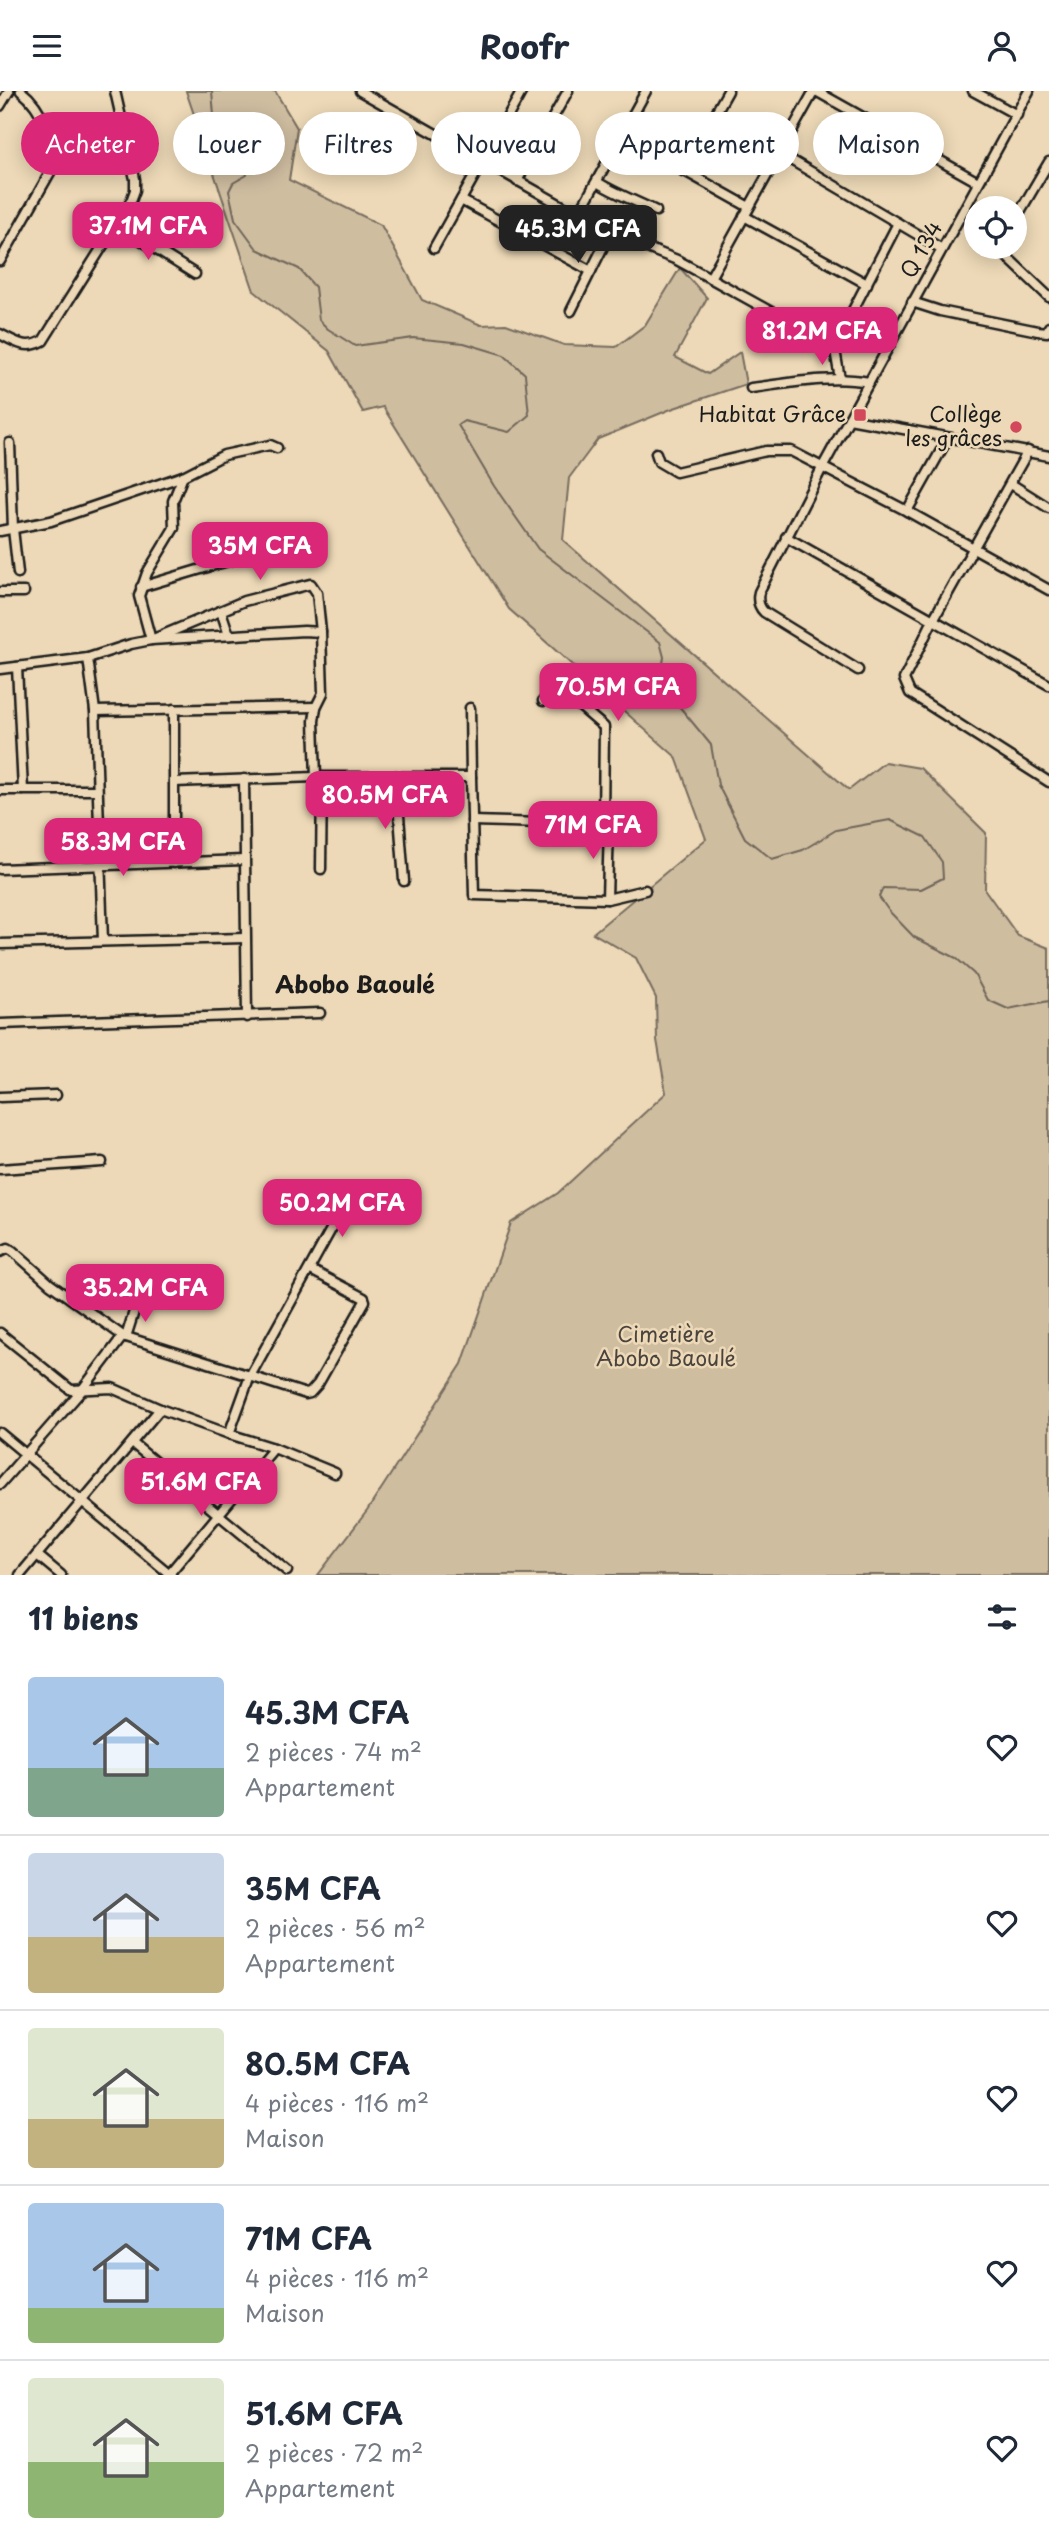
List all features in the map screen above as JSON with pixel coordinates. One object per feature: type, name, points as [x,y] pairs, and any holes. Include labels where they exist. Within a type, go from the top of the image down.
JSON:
[{"type":"street","points":[[0,106],[9,91]]},
{"type":"street","points":[[0,261],[4,245],[52,169],[54,156],[36,108],[30,98],[21,91]]},
{"type":"street","points":[[0,334],[24,346],[43,341],[131,201],[135,179],[115,91]]},
{"type":"street","points":[[517,181],[569,91]]},
{"type":"street","points":[[635,112],[646,91]]},
{"type":"street","points":[[716,112],[728,91]]},
{"type":"street","points":[[799,119],[815,91],[978,182]]},
{"type":"street","name":"Q 134","points":[[858,670],[759,608],[759,592],[822,468],[1030,91]]},
{"type":"street","points":[[365,92],[431,131]]},
{"type":"street","points":[[508,112],[519,92]]},
{"type":"street","points":[[979,92],[1017,115]]},
{"type":"street","points":[[1027,200],[1049,162]]},
{"type":"street","points":[[799,165],[942,249]]},
{"type":"street","points":[[434,248],[474,175]]},
{"type":"street","points":[[506,175],[610,233],[677,260],[827,345],[834,344]]},
{"type":"street","points":[[578,215],[601,175]]},
{"type":"street","points":[[690,175],[749,207]]},
{"type":"street","points":[[710,278],[767,175]]},
{"type":"street","points":[[597,182],[615,194],[656,211]]},
{"type":"street","points":[[461,200],[591,271]]},
{"type":"street","points":[[744,216],[867,284]]},
{"type":"street","points":[[840,379],[834,344],[898,223]]},
{"type":"street","points":[[117,225],[195,274]]},
{"type":"street","points":[[571,311],[610,233]]},
{"type":"street","points":[[1010,259],[1049,297]]},
{"type":"street","points":[[912,302],[940,311],[1048,330]]},
{"type":"street","points":[[751,388],[840,379],[869,382]]},
{"type":"street","points":[[849,419],[1049,456]]},
{"type":"street","points":[[907,511],[948,438]]},
{"type":"street","points":[[10,443],[13,529],[18,573]]},
{"type":"street","points":[[0,531],[51,521],[183,476],[224,456],[270,445],[277,448]]},
{"type":"street","points":[[656,453],[659,462],[676,472],[766,451],[791,451],[907,511],[1049,590]]},
{"type":"street","points":[[1028,451],[933,619],[904,679],[910,693],[1049,782]]},
{"type":"street","points":[[151,640],[139,604],[141,587],[174,528],[173,501],[183,476]]},
{"type":"street","points":[[159,484],[176,494]]},
{"type":"street","points":[[1011,484],[1049,508]]},
{"type":"street","points":[[786,537],[1049,685]]},
{"type":"street","points":[[141,587],[248,555]]},
{"type":"street","points":[[151,640],[244,601],[311,584],[317,593],[321,632],[323,693],[316,707],[321,869]]},
{"type":"street","points":[[0,592],[24,592]]},
{"type":"street","points":[[221,611],[229,635]]},
{"type":"street","points":[[0,669],[89,658],[151,640],[321,632]]},
{"type":"street","points":[[89,658],[95,711],[103,941]]},
{"type":"street","points":[[17,667],[23,790]]},
{"type":"street","points":[[543,701],[561,693],[568,695],[604,727],[603,824]]},
{"type":"street","points":[[95,711],[316,707]]},
{"type":"street","points":[[470,708],[474,895],[607,899],[645,890]]},
{"type":"street","points":[[174,709],[174,863]]},
{"type":"street","points":[[396,776],[404,881]]},
{"type":"street","points":[[174,782],[471,776]]},
{"type":"street","points":[[244,779],[247,1017]]},
{"type":"street","points":[[0,790],[97,790]]},
{"type":"street","points":[[472,821],[609,825],[607,899]]},
{"type":"street","points":[[0,869],[244,860]]},
{"type":"street","points":[[0,944],[245,938]]},
{"type":"street","points":[[0,1024],[320,1013]]},
{"type":"street","points":[[0,1097],[56,1095]]},
{"type":"street","points":[[0,1169],[102,1162]]},
{"type":"street","points":[[229,1434],[250,1375],[350,1195]]},
{"type":"street","points":[[0,1252],[8,1248],[13,1251],[50,1284],[124,1336],[306,1394],[318,1384],[363,1305],[364,1298],[309,1269]]},
{"type":"street","points":[[0,1484],[82,1390],[124,1336],[137,1302]]},
{"type":"street","points":[[0,1333],[71,1390],[112,1388],[160,1409],[274,1448],[335,1473]]},
{"type":"street","points":[[20,1575],[160,1409]]},
{"type":"street","points":[[0,1433],[170,1575],[274,1448]]},
{"type":"street","points":[[132,1443],[287,1571]]},
{"type":"street","points":[[37,1555],[61,1575]]},
{"type":"green space","name":"Cimetière Abobo Baoulé","points":[[186,91],[275,91],[297,128],[289,180],[381,225],[422,300],[481,325],[506,324],[564,345],[616,347],[645,325],[680,268],[707,298],[675,357],[708,374],[740,352],[746,384],[671,409],[598,439],[569,478],[563,540],[849,790],[885,762],[920,768],[986,833],[985,890],[1018,936],[1049,948],[1049,1575],[318,1575],[367,1511],[462,1364],[511,1223],[558,1193],[666,1093],[657,1040],[656,998],[636,958],[593,933],[706,839],[676,757],[509,609],[383,407],[363,412],[329,351],[254,291],[215,175],[285,175],[285,112],[193,112]]},
{"type":"waterway","points":[[212,91],[215,128],[243,158],[247,175],[233,183],[229,191],[235,219],[257,249],[299,269],[315,287],[319,320],[328,329],[355,346],[413,338],[464,343],[504,355],[525,374],[529,415],[509,432],[464,421],[458,425],[494,486],[538,549],[660,642],[664,657],[660,683],[711,745],[718,785],[745,838],[772,859],[803,850],[836,830],[890,820],[925,837],[942,862],[943,878],[921,889],[883,888],[879,897],[889,911],[914,937],[956,958],[974,974],[988,1000],[1008,1009],[1049,1001]]},
{"type":"place","name":"Habitat Grâce","points":[[860,415]]},
{"type":"place","name":"Collège les grâces","points":[[1016,427]]},
{"type":"district","name":"Abobo Baoulé","points":[[355,985]]}]
